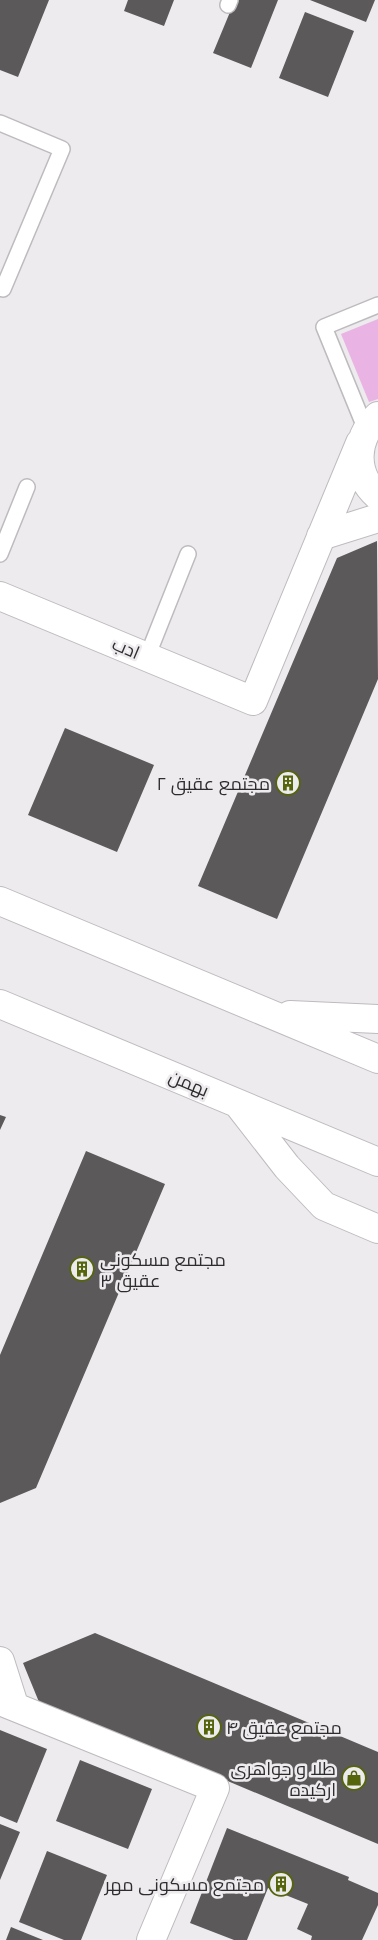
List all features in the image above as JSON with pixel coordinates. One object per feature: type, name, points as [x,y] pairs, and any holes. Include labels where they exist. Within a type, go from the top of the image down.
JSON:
[{"type":"main road","points":[[368,429],[359,460],[362,475],[370,489],[378,496]]},
{"type":"main road","points":[[321,536],[368,429]]},
{"type":"main road","points":[[321,536],[378,518]]},
{"type":"main road","name":"ادب","points":[[0,596],[253,701],[321,536]]},
{"type":"main road","points":[[0,901],[378,1059]]},
{"type":"main road","name":"بهمن","points":[[0,1004],[378,1162]]},
{"type":"main road","points":[[274,1015],[378,1019]]},
{"type":"main road","points":[[237,1103],[287,1167],[324,1206],[378,1229]]},
{"type":"main road","points":[[0,1661],[7,1703],[216,1788],[151,1940]]},
{"type":"lane","points":[[0,123],[62,148],[3,289],[0,288]]},
{"type":"lane","points":[[368,429],[324,327],[378,304]]},
{"type":"lane","points":[[0,554],[27,487]]},
{"type":"lane","points":[[147,657],[188,554]]},
{"type":"shaded area","points":[[378,319],[378,399],[369,402],[341,334]]},
{"type":"building","points":[[0,0],[49,0],[18,77],[0,70]]},
{"type":"building","points":[[128,0],[174,0],[164,26],[124,11]]},
{"type":"building","points":[[235,0],[278,0],[251,68],[213,53]]},
{"type":"building","points":[[310,0],[375,0],[366,22]]},
{"type":"building","points":[[305,12],[354,31],[328,97],[279,78]]},
{"type":"building","name":"مجتمع عقیق ۲","points":[[377,541],[378,679],[277,919],[198,886],[337,558]]},
{"type":"building","points":[[65,728],[154,765],[117,852],[28,815]]},
{"type":"building","points":[[0,1115],[6,1117],[0,1130]]},
{"type":"building","name":"مجتمع مسکونی عقیق ۳","points":[[86,1151],[165,1184],[36,1488],[0,1503],[0,1355]]},
{"type":"building","name":"مجتمع عقیق ۴","points":[[95,1633],[378,1752],[378,1844],[39,1702],[23,1663]]},
{"type":"building","points":[[0,1730],[47,1749],[17,1823],[0,1816]]},
{"type":"building","points":[[80,1760],[152,1789],[128,1849],[56,1821]]},
{"type":"building","points":[[0,1824],[20,1832],[0,1880]]},
{"type":"building","name":"مجتمع مسکونی مهر","points":[[227,1828],[349,1877],[348,1880],[378,1893],[378,1905],[362,1940],[311,1940],[312,1936],[297,1929],[308,1904],[268,1888],[247,1940],[234,1940],[190,1923]]},
{"type":"building","points":[[47,1851],[107,1875],[81,1940],[64,1940],[19,1922]]},
{"type":"building","points":[[11,1927],[43,1940],[6,1940]]},
{"type":"place","name":"مجتمع عقیق ۲","points":[[288,783]]},
{"type":"place","name":"مجتمع مسکونی عقیق ۳","points":[[82,1269]]},
{"type":"place","name":"مجتمع عقیق ۴","points":[[209,1727]]},
{"type":"place","name":"طلا و جواهری ارکیده","points":[[354,1778]]},
{"type":"place","name":"مجتمع مسکونی مهر","points":[[281,1884]]}]
